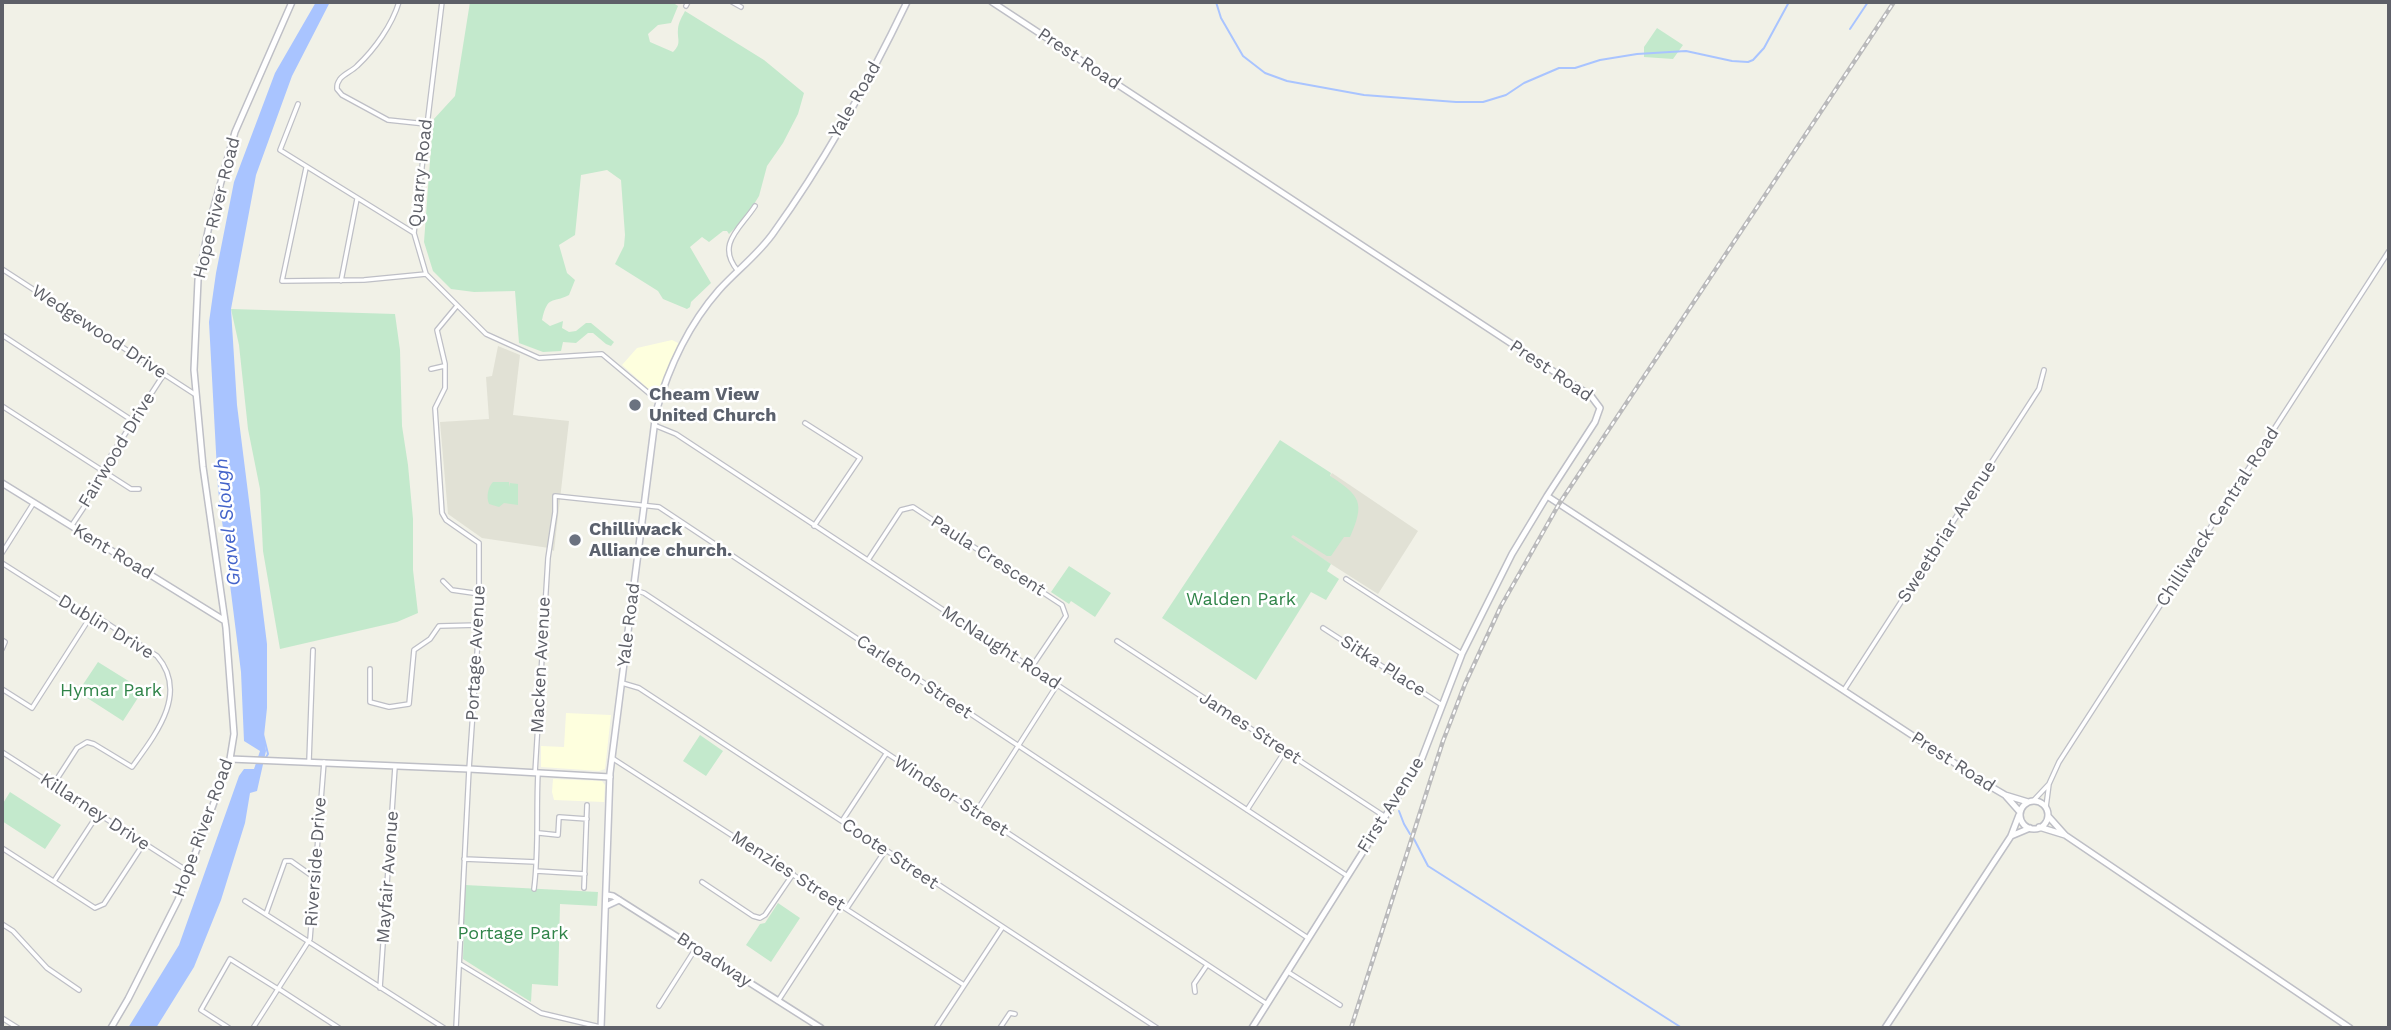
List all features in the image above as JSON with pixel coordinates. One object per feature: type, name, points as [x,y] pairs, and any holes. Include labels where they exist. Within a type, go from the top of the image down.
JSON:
[{"type":"street","name":"Hope River Road","points":[[111,1028],[160,937],[189,872],[230,759],[234,734],[225,621],[196,395],[194,343],[198,280],[210,221],[234,132],[292,2]]},
{"type":"street","points":[[399,2],[378,41],[360,63],[342,76],[337,82],[337,89],[342,95],[388,120],[426,124]]},
{"type":"street","name":"Quarry Road","points":[[442,2],[414,233],[426,274],[456,307],[486,334],[540,358],[602,355],[651,395],[660,399]]},
{"type":"street","points":[[732,2],[741,8]]},
{"type":"street","name":"Yale Road","points":[[601,1028],[610,777],[654,425],[660,399],[670,370],[696,322],[712,299],[775,232],[846,120],[908,2]]},
{"type":"street","name":"Prest Road","points":[[992,2],[1595,399],[1600,414],[1547,496],[2005,794],[2031,801]]},
{"type":"street","points":[[298,104],[280,150],[414,233]]},
{"type":"street","points":[[306,168],[282,281],[341,281],[426,274]]},
{"type":"street","points":[[341,281],[357,199]]},
{"type":"street","points":[[738,271],[729,253],[732,236],[755,206]]},
{"type":"street","name":"Chilliwack Central Road","points":[[2031,801],[2049,784],[2071,744],[2389,251]]},
{"type":"street","name":"Wedgewood Drive","points":[[2,269],[196,395]]},
{"type":"street","name":"Portage Avenue","points":[[456,307],[437,330],[445,388],[435,408],[442,513],[446,520],[479,543],[480,594],[456,1028]]},
{"type":"street","points":[[2,335],[133,421]]},
{"type":"street","points":[[431,369],[444,366]]},
{"type":"street","name":"Sweetbriar Avenue","points":[[1844,690],[2028,406],[2039,388],[2044,370]]},
{"type":"street","name":"Fairwood Drive","points":[[71,527],[101,471],[164,374]]},
{"type":"street","points":[[2,406],[101,471],[131,489],[139,489]]},
{"type":"street","points":[[805,423],[860,458],[814,526]]},
{"type":"street","name":"McNaught Road","points":[[654,425],[668,429],[1346,875]]},
{"type":"street","name":"Kent Road","points":[[2,483],[225,621]]},
{"type":"street","name":"Carleton Street","points":[[548,558],[555,496],[659,507],[1308,938]]},
{"type":"street","name":"First Avenue","points":[[1252,1028],[1422,758],[1462,654],[1512,554],[1547,496]]},
{"type":"street","points":[[2,553],[33,504]]},
{"type":"street","name":"Paula Crescent","points":[[868,560],[901,510],[913,506],[1062,605],[1066,616],[1031,668]]},
{"type":"street","name":"Macken Avenue","points":[[534,889],[538,833],[536,773],[548,558]]},
{"type":"street","name":"Dublin Drive","points":[[2,562],[82,614],[102,620],[157,656],[172,683],[170,702],[160,725],[132,767],[87,742],[77,748],[53,785]]},
{"type":"street","points":[[1346,579],[1462,654]]},
{"type":"street","points":[[443,581],[452,590],[480,594]]},
{"type":"street","name":"Windsor Street","points":[[634,590],[644,593],[1267,1004]]},
{"type":"street","points":[[2,689],[32,708],[91,615]]},
{"type":"street","points":[[370,669],[370,702],[389,707],[408,704],[414,650],[430,639],[439,626],[479,625]]},
{"type":"street","name":"Sitka Place","points":[[1323,628],[1442,705]]},
{"type":"street","points":[[2,639],[5,642],[2,649]]},
{"type":"street","name":"James Street","points":[[1117,640],[1384,816]]},
{"type":"street","points":[[309,761],[313,650]]},
{"type":"street","name":"Coote Street","points":[[622,683],[639,688],[1157,1028]]},
{"type":"street","points":[[976,812],[1056,685]]},
{"type":"street","points":[[1247,810],[1285,751]]},
{"type":"street","name":"Killarney Drive","points":[[2,753],[189,872]]},
{"type":"street","points":[[842,821],[886,754]]},
{"type":"street","name":"Menzies Street","points":[[612,758],[964,985]]},
{"type":"street","points":[[230,759],[610,777]]},
{"type":"street","name":"Riverside Drive","points":[[253,1028],[309,942],[324,762]]},
{"type":"street","name":"Mayfair Avenue","points":[[380,988],[395,765]]},
{"type":"street","name":"Chilliwack Central Road","points":[[2046,807],[2049,784]]},
{"type":"street","name":"Prest Road","points":[[2005,794],[2020,814]]},
{"type":"street","points":[[1885,1028],[2011,836],[2020,814],[2031,801],[2046,807],[2048,816],[2064,835],[2350,1028]]},
{"type":"street","points":[[584,888],[587,805]]},
{"type":"street","points":[[54,881],[99,814]]},
{"type":"street","points":[[2020,814],[2023,824],[2030,828]]},
{"type":"street","points":[[2039,827],[2048,816]]},
{"type":"street","points":[[538,833],[558,835],[559,817],[587,819]]},
{"type":"street","points":[[2011,836],[2039,827],[2064,835]]},
{"type":"street","points":[[2,848],[95,908],[104,904],[144,843]]},
{"type":"street","points":[[846,908],[885,850]]},
{"type":"street","points":[[464,859],[537,862]]},
{"type":"street","points":[[266,914],[285,861],[291,861],[315,878]]},
{"type":"street","points":[[536,871],[584,874]]},
{"type":"street","points":[[702,882],[760,918],[765,915],[793,874]]},
{"type":"street","name":"Broadway","points":[[607,895],[821,1028]]},
{"type":"street","points":[[606,906],[619,900]]},
{"type":"street","points":[[245,901],[444,1028]]},
{"type":"street","points":[[778,1001],[841,904]]},
{"type":"street","points":[[2,924],[13,931],[47,968],[79,990]]},
{"type":"street","points":[[936,1028],[1002,928]]},
{"type":"street","points":[[659,1006],[696,948]]},
{"type":"street","points":[[229,1028],[201,1010],[230,959],[339,1028]]},
{"type":"street","points":[[460,964],[541,1013],[601,1028]]},
{"type":"street","points":[[1195,992],[1194,984],[1207,965]]},
{"type":"street","points":[[1288,972],[1340,1005]]},
{"type":"street","points":[[1000,1028],[1010,1013],[1015,1014]]},
{"type":"street","points":[[2,1018],[18,1028]]},
{"type":"shaded area","points":[[672,340],[680,344],[658,391],[650,390],[622,365],[637,348]]},
{"type":"shaded area","points":[[498,346],[520,355],[513,415],[569,421],[554,551],[482,538],[448,514],[440,422],[489,419],[486,377],[492,376]]},
{"type":"shaded area","points":[[1332,473],[1418,531],[1378,594],[1290,538]]},
{"type":"shaded area","points":[[566,713],[611,715],[605,769],[599,771],[541,767],[541,746],[564,747]]},
{"type":"shaded area","points":[[553,779],[602,781],[605,785],[604,802],[554,800]]},
{"type":"green space","points":[[470,2],[672,2],[678,6],[671,23],[658,25],[648,34],[650,42],[673,52],[678,44],[678,27],[685,11],[764,60],[804,93],[798,114],[767,166],[759,196],[746,217],[729,234],[723,231],[709,242],[702,237],[690,247],[711,283],[691,302],[690,307],[687,309],[663,299],[658,291],[615,264],[624,246],[625,235],[621,180],[607,170],[581,175],[575,235],[559,245],[567,273],[575,280],[569,295],[551,301],[546,306],[542,320],[550,326],[563,321],[562,328],[569,332],[591,323],[614,342],[611,346],[593,333],[588,333],[576,343],[563,342],[561,351],[543,352],[519,343],[515,291],[474,292],[451,289],[433,271],[424,242],[433,120],[455,96]]},
{"type":"green space","points":[[1657,28],[1683,45],[1673,59],[1644,57],[1644,47]]},
{"type":"green space","points":[[231,309],[395,314],[400,350],[402,426],[413,519],[413,570],[418,613],[397,622],[280,649],[263,551],[260,489],[248,429],[239,345]]},
{"type":"green space","name":"Walden Park","points":[[1280,440],[1331,473],[1330,476],[1348,489],[1357,501],[1358,516],[1350,537],[1344,537],[1331,556],[1293,535],[1291,537],[1331,564],[1327,571],[1339,579],[1326,600],[1311,592],[1256,680],[1162,618]]},
{"type":"green space","points":[[493,482],[509,482],[509,487],[510,483],[518,484],[518,505],[504,503],[499,507],[489,504],[488,492]]},
{"type":"green space","points":[[1069,566],[1111,593],[1095,617],[1051,592]]},
{"type":"green space","name":"Hymar Park","points":[[98,662],[143,690],[123,721],[78,692]]},
{"type":"green space","points":[[700,735],[723,751],[706,776],[683,761]]},
{"type":"green space","points":[[10,792],[61,825],[45,849],[2,821],[2,805]]},
{"type":"green space","name":"Portage Park","points":[[465,885],[598,892],[597,906],[560,904],[558,986],[532,984],[531,1002],[463,959]]},
{"type":"green space","points":[[778,903],[800,918],[771,962],[746,945]]},
{"type":"water","points":[[316,2],[330,2],[292,76],[256,175],[231,309],[237,405],[267,644],[264,736],[266,751],[257,791],[250,793],[245,823],[221,900],[194,967],[156,1028],[128,1028],[179,945],[239,776],[244,769],[254,769],[260,751],[244,741],[241,672],[218,489],[209,322],[234,182],[275,73]]},
{"type":"waterway","points":[[1216,2],[1221,18],[1243,56],[1265,73],[1287,81],[1364,95],[1456,102],[1483,102],[1506,95],[1524,83],[1559,68],[1575,68],[1600,60],[1637,54],[1686,51],[1748,62],[1764,48],[1789,2]]},
{"type":"waterway","points":[[1850,29],[1868,2]]},
{"type":"waterway","name":"Gravel Slough","points":[[263,734],[268,754],[265,759]]},
{"type":"waterway","points":[[1399,811],[1410,834]]},
{"type":"waterway","points":[[1414,839],[1428,866],[1682,1028]]},
{"type":"railway","points":[[1351,1028],[1443,741],[1465,684],[1501,606],[1559,504],[1894,2]]},
{"type":"place","name":"Cheam View United Church","points":[[635,405]]},
{"type":"place","name":"Chilliwack Alliance church.","points":[[575,540]]}]
